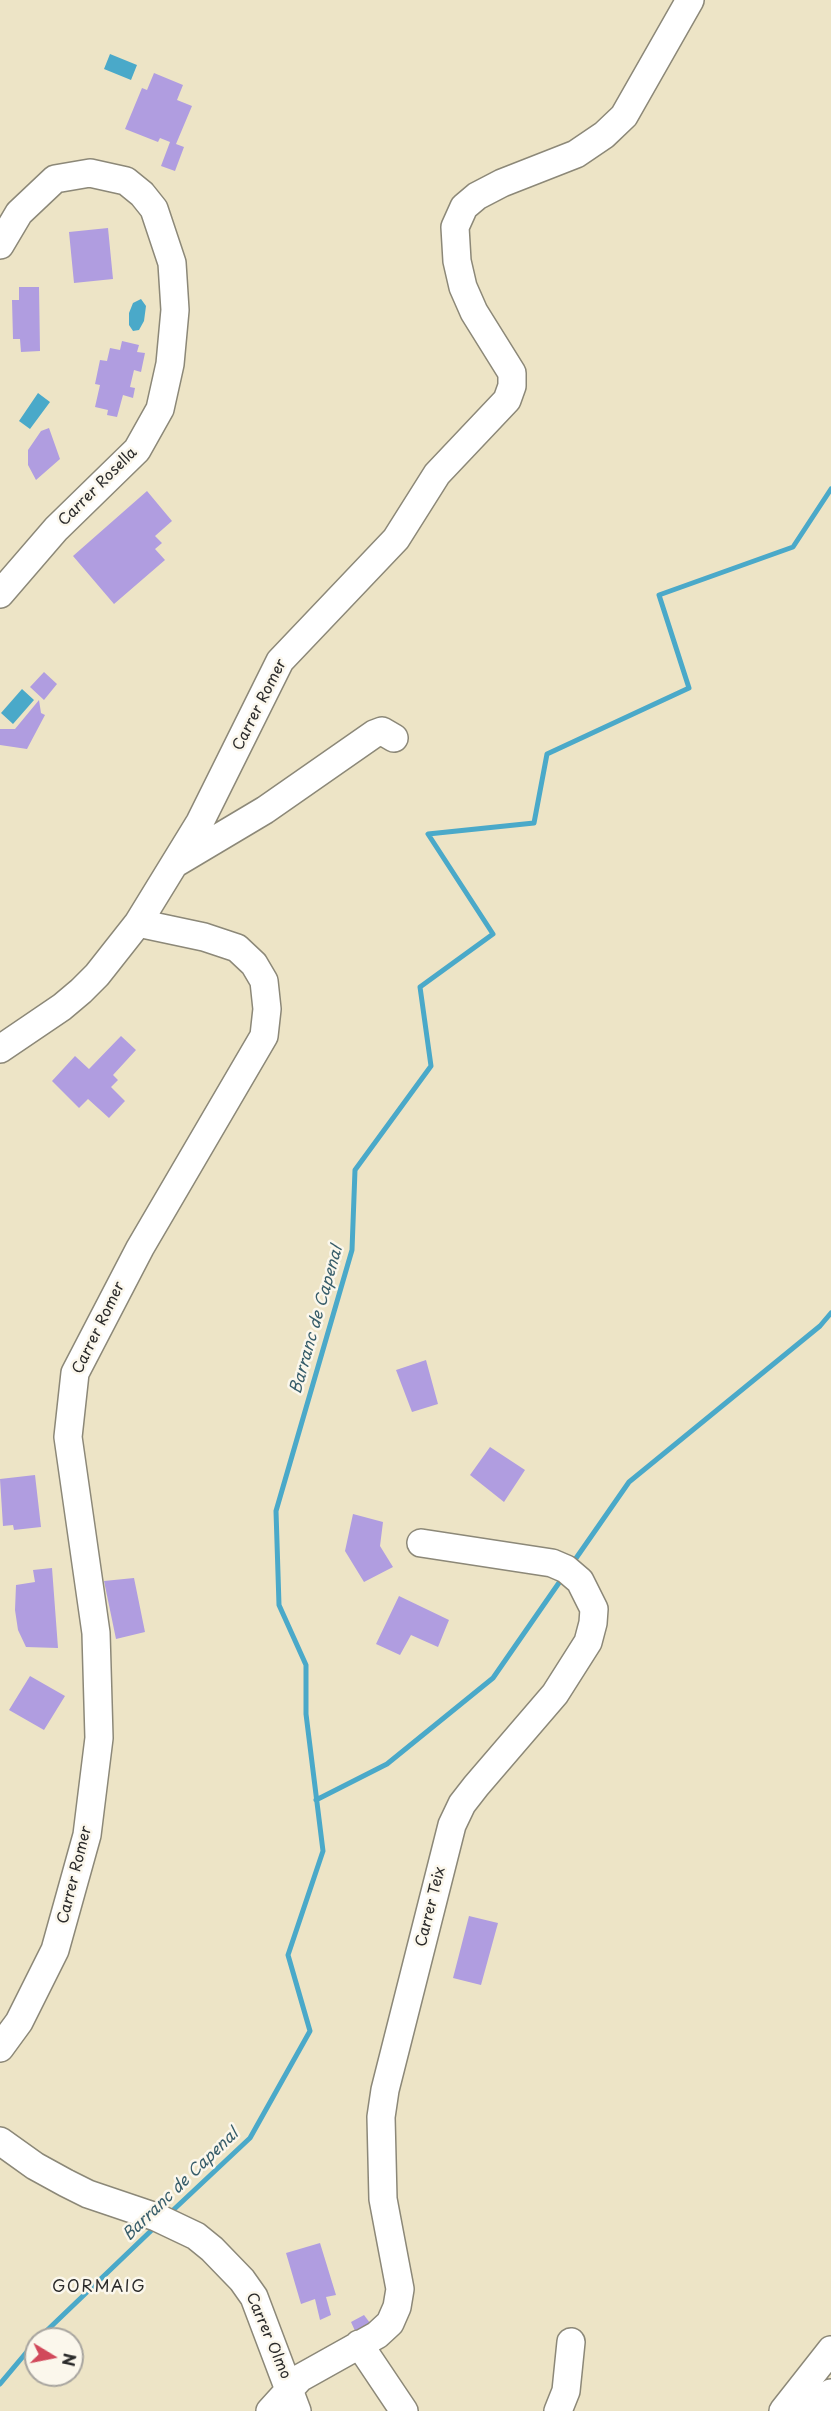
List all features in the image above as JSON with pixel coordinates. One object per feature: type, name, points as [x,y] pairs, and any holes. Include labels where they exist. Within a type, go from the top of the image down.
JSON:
[{"type":"street","name":"Carrer Romer","points":[[0,2048],[19,2022],[55,1950],[87,1835],[99,1738],[96,1633],[68,1437],[75,1373],[140,1248],[264,1036],[267,1009],[264,981],[254,964],[237,948],[215,940],[138,922],[175,864],[220,784],[280,661],[396,539],[437,474],[507,400],[512,386],[512,373],[474,312],[463,287],[454,243],[455,226],[464,207],[477,196],[502,183],[576,154],[604,135],[624,116],[690,0]]},
{"type":"street","name":"Carrer Rosella","points":[[0,245],[19,213],[55,180],[90,173],[126,181],[142,194],[154,209],[172,263],[175,310],[170,364],[159,409],[137,450],[56,529],[0,594]]},
{"type":"street","name":"Carrer Romer","points":[[175,864],[265,810],[374,734],[382,731],[394,738]]},
{"type":"street","points":[[0,1048],[62,1007],[81,991],[97,975],[138,922]]},
{"type":"street","name":"Carrer Teix","points":[[270,2411],[293,2399],[317,2367],[377,2335],[390,2323],[397,2307],[400,2289],[383,2199],[381,2117],[385,2090],[452,1825],[462,1804],[476,1786],[555,1694],[588,1642],[593,1623],[594,1609],[588,1594],[580,1581],[559,1566],[421,1544]]},
{"type":"street","name":"Carrer Olmo","points":[[0,2141],[35,2166],[66,2183],[88,2194],[156,2217],[196,2236],[212,2249],[235,2272],[254,2297],[293,2399]]},
{"type":"street","points":[[558,2411],[566,2391],[571,2342]]},
{"type":"street","points":[[359,2344],[404,2411]]},
{"type":"street","points":[[783,2411],[831,2350]]},
{"type":"street","points":[[810,2411],[831,2393]]},
{"type":"water","points":[[110,54],[137,65],[131,80],[104,69]]},
{"type":"water","points":[[141,299],[146,306],[144,321],[139,330],[133,331],[129,325],[129,313],[133,303]]},
{"type":"water","points":[[38,393],[50,402],[30,429],[19,421]]},
{"type":"water","points":[[22,689],[34,700],[13,724],[1,713]]},
{"type":"building","points":[[154,73],[183,85],[177,100],[192,106],[176,144],[184,147],[175,171],[161,166],[170,142],[160,138],[158,142],[125,129],[142,88],[147,90]]},
{"type":"building","points":[[108,228],[113,279],[74,283],[69,232]]},
{"type":"building","points":[[19,287],[39,287],[40,351],[21,352],[20,339],[13,339],[12,300],[19,300]]},
{"type":"building","points":[[122,341],[139,345],[137,352],[145,353],[141,372],[134,370],[130,387],[135,388],[133,398],[123,395],[117,417],[107,415],[108,410],[95,407],[100,385],[95,384],[100,360],[107,361],[110,348],[120,350]]},
{"type":"building","points":[[49,428],[60,459],[36,480],[28,465],[28,450],[41,431]]},
{"type":"building","points":[[147,491],[172,521],[155,536],[162,543],[155,549],[165,560],[114,604],[73,556]]},
{"type":"building","points":[[44,672],[57,684],[44,700],[30,687]]},
{"type":"building","points":[[39,700],[41,713],[45,715],[27,749],[0,745],[0,729],[15,729]]},
{"type":"building","points":[[121,1036],[136,1050],[113,1075],[118,1080],[111,1087],[125,1101],[109,1118],[88,1099],[79,1108],[52,1081],[75,1056],[89,1069]]},
{"type":"building","points":[[426,1360],[438,1404],[412,1412],[396,1370]]},
{"type":"building","points":[[490,1447],[525,1470],[504,1502],[470,1475]]},
{"type":"building","points":[[35,1475],[41,1527],[14,1530],[13,1525],[3,1526],[0,1479]]},
{"type":"building","points":[[353,1514],[383,1522],[380,1546],[393,1567],[364,1582],[345,1551]]},
{"type":"building","points":[[52,1568],[58,1648],[26,1647],[18,1630],[15,1610],[16,1585],[35,1582],[33,1570]]},
{"type":"building","points":[[134,1578],[145,1632],[116,1639],[104,1581]]},
{"type":"building","points":[[399,1596],[449,1620],[438,1647],[411,1635],[400,1655],[376,1644]]},
{"type":"building","points":[[30,1676],[65,1696],[44,1730],[9,1710]]},
{"type":"building","points":[[469,1916],[498,1923],[481,1985],[453,1978]]},
{"type":"building","points":[[320,2243],[336,2295],[326,2297],[331,2315],[320,2320],[315,2299],[301,2304],[286,2253]]},
{"type":"building","points":[[364,2315],[370,2323],[356,2333],[351,2322]]},
{"type":"waterway","name":"Barranc de Capenal","points":[[169,2214],[250,2138],[310,2031],[288,1955],[323,1851],[306,1714],[306,1665],[279,1605],[276,1511],[352,1250],[355,1170],[431,1066],[420,987],[493,934],[428,834],[534,823],[547,754],[689,688],[659,595],[793,547],[831,489]]},
{"type":"waterway","points":[[572,1564],[629,1482],[820,1326],[831,1313]]},
{"type":"waterway","points":[[316,1800],[387,1764],[493,1678],[563,1577]]},
{"type":"waterway","name":"Barranc de Capenal","points":[[51,2327],[156,2226]]},
{"type":"waterway","name":"Barranc de Capenal","points":[[0,2384],[24,2355]]},
{"type":"district","name":"GORMAIG","points":[[99,2288]]}]
